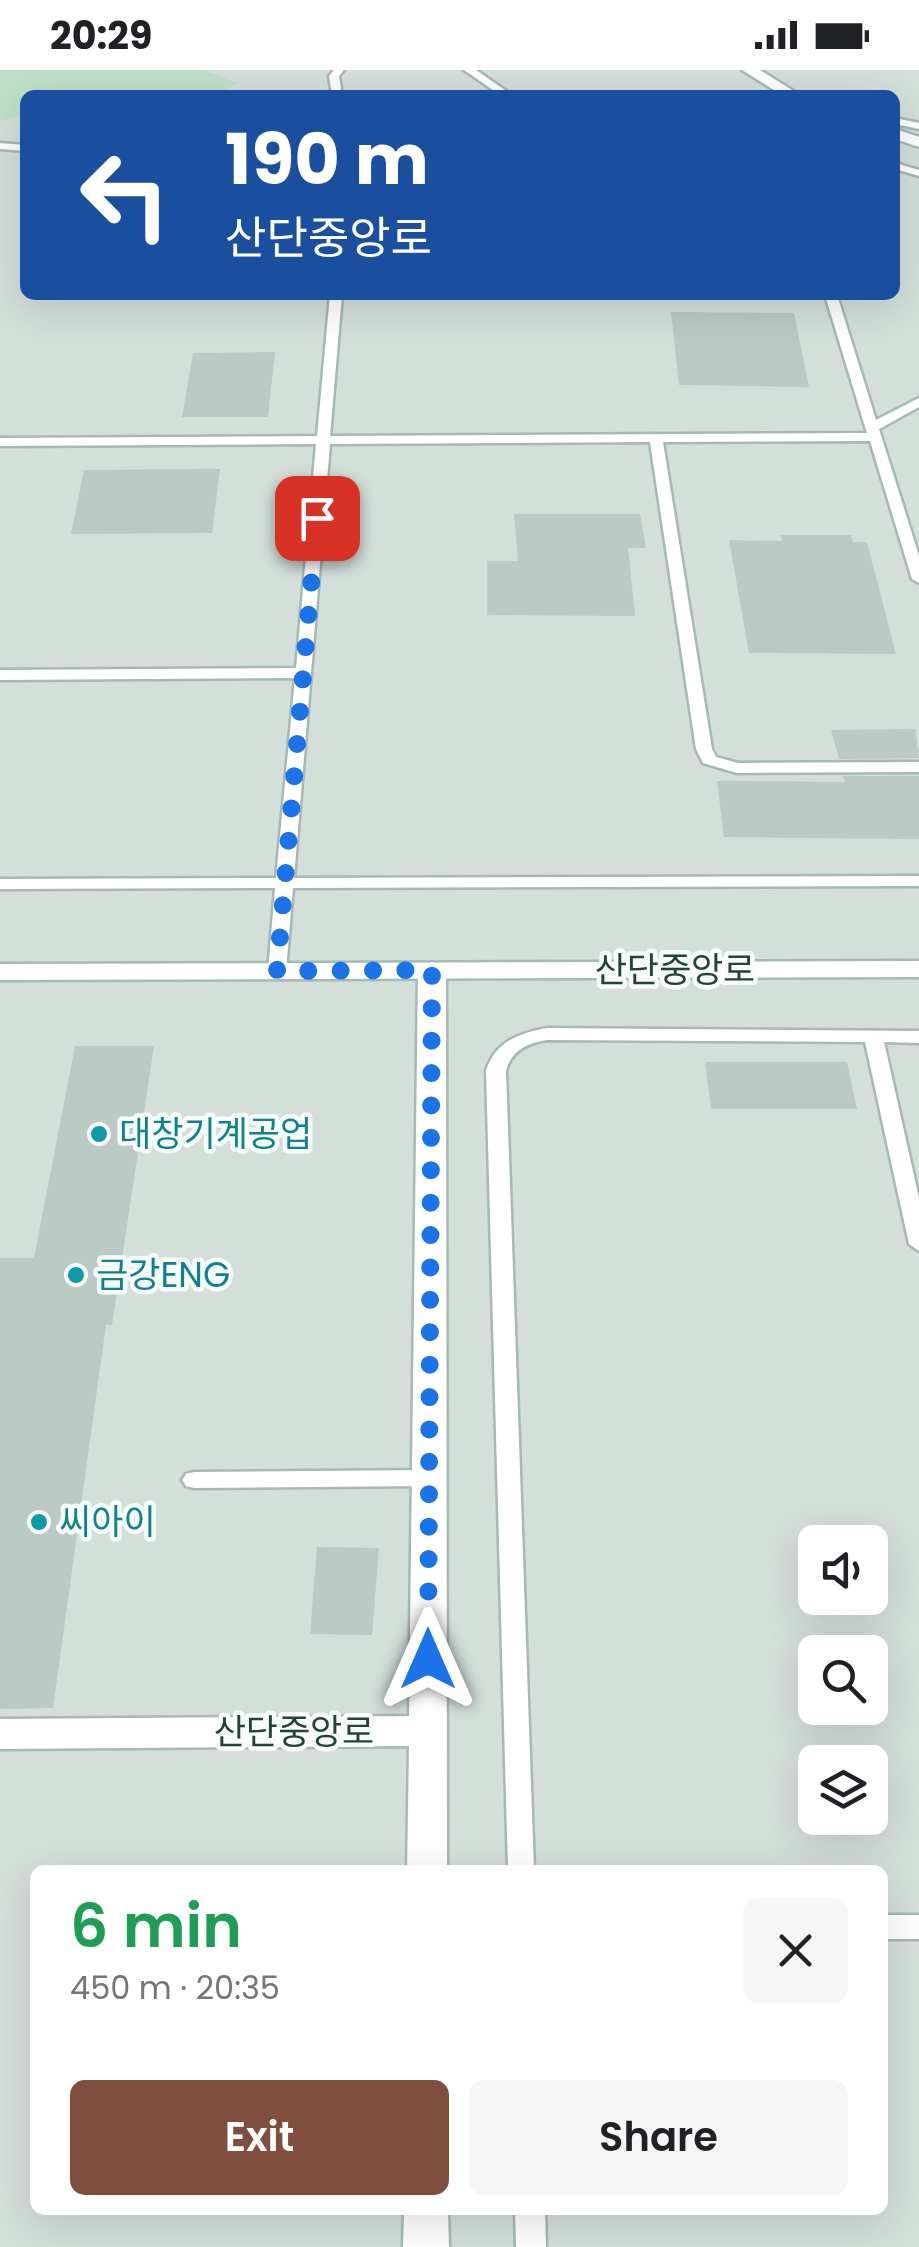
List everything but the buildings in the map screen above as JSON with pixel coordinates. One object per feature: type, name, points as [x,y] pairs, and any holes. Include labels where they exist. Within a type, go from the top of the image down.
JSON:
[{"type":"street","points":[[748,70],[783,90]]},
{"type":"street","name":"산단중앙로","points":[[0,972],[919,969]]},
{"type":"street","points":[[427,1865],[432,970]]},
{"type":"street","name":"산단중앙로","points":[[0,1734],[428,1731]]},
{"type":"street","points":[[426,2215],[426,2247]]},
{"type":"lane","points":[[468,70],[499,90]]},
{"type":"lane","points":[[277,971],[336,300]]},
{"type":"lane","points":[[833,300],[919,579]]},
{"type":"lane","points":[[0,442],[656,438],[873,432],[919,402]]},
{"type":"lane","points":[[656,438],[707,757],[717,764],[737,768],[919,767]]},
{"type":"lane","points":[[0,675],[303,674]]},
{"type":"lane","points":[[0,884],[919,881]]},
{"type":"lane","points":[[521,1865],[496,1091],[499,1056],[518,1042],[547,1034],[919,1037]]},
{"type":"lane","points":[[873,1037],[919,1244]]},
{"type":"lane","points":[[194,1480],[429,1478]]},
{"type":"lane","points":[[888,1927],[919,1927]]},
{"type":"lane","points":[[530,2215],[530,2247]]},
{"type":"shaded area","points":[[205,70],[919,70],[919,2247],[0,2247],[0,122],[20,116],[20,300],[900,300],[900,90],[226,90],[236,83]]},
{"type":"green space","points":[[0,70],[205,70],[237,83],[226,90],[20,90],[20,116],[0,122]]},
{"type":"place","name":"대창기계공업","points":[[99,1134]]},
{"type":"place","name":"금강ENG","points":[[76,1275]]},
{"type":"place","name":"씨아이","points":[[39,1522]]},
{"type":"route","points":[[317,518],[277,971],[432,970],[428,1659]]}]
